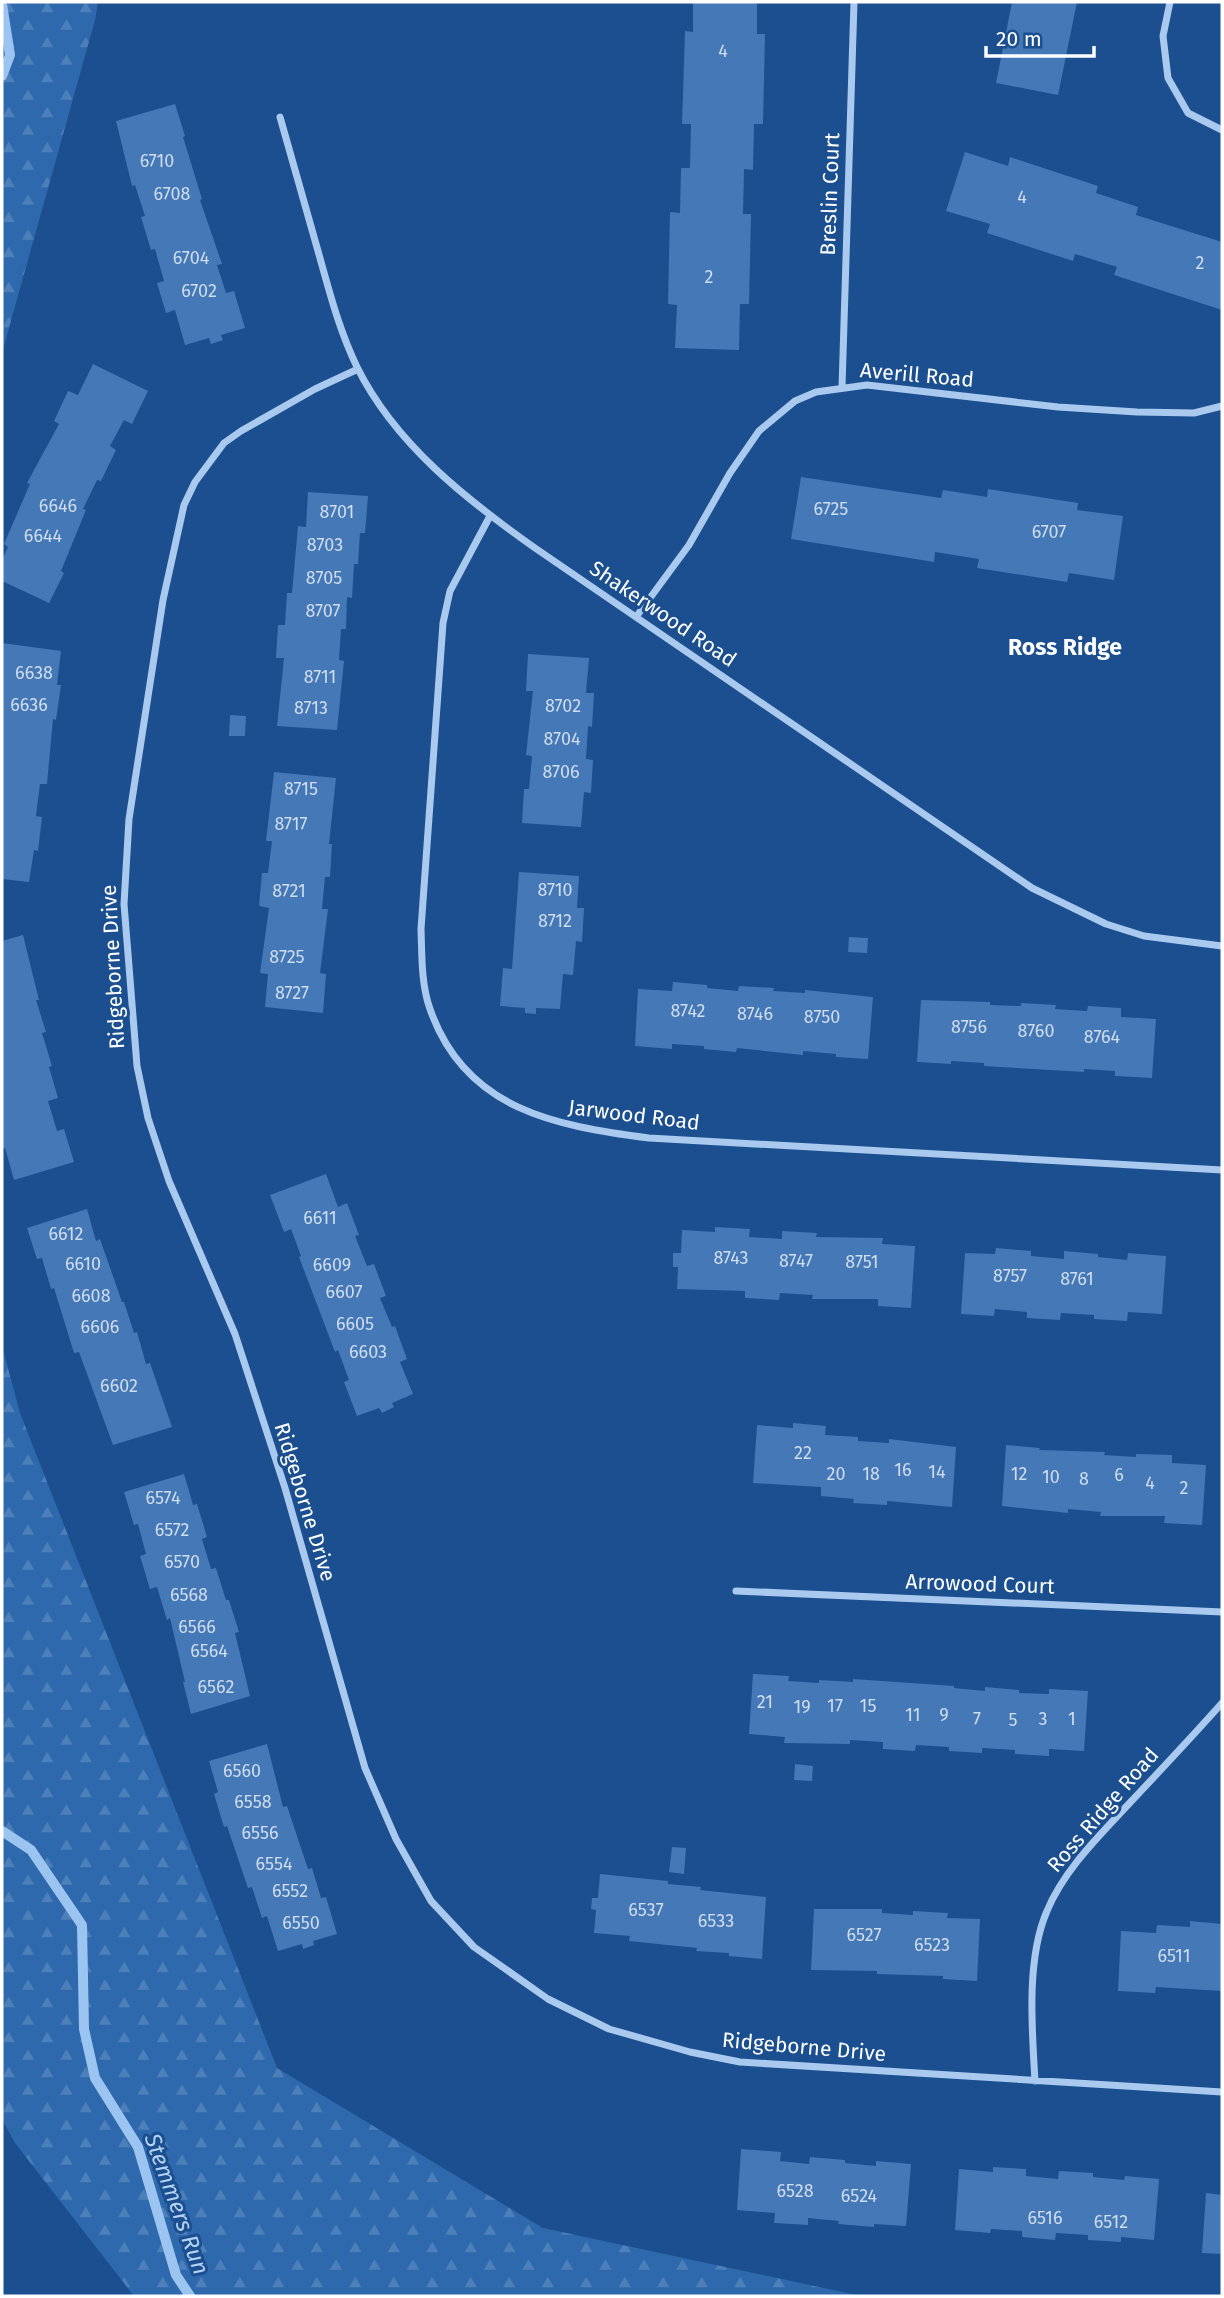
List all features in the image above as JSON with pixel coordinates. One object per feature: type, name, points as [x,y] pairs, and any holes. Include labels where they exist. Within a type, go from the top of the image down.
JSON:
[{"type":"street","name":"Breslin Court","points":[[842,387],[854,2]]},
{"type":"street","points":[[1170,2],[1163,36],[1168,78],[1188,113],[1222,130]]},
{"type":"street","name":"Shakerwood Road","points":[[280,117],[335,311],[358,369],[394,422],[446,479],[490,516],[1032,888],[1106,924],[1144,936],[1222,946]]},
{"type":"street","name":"Ridgeborne Drive","points":[[358,369],[315,388],[224,443],[195,482],[184,505],[163,600],[129,819],[124,905],[137,1066],[148,1118],[169,1181],[234,1334],[285,1488],[365,1768],[396,1839],[431,1901],[474,1947],[548,1999],[609,2029],[690,2052],[740,2062],[1222,2092]]},
{"type":"street","name":"Averill Road","points":[[636,617],[689,545],[730,473],[759,431],[795,401],[817,392],[867,385],[1058,407],[1138,412],[1194,413],[1222,406]]},
{"type":"street","name":"Jarwood Road","points":[[490,516],[450,591],[443,623],[422,929],[423,971],[429,1006],[442,1038],[461,1066],[490,1091],[519,1108],[554,1122],[600,1132],[649,1138],[1222,1170]]},
{"type":"street","name":"Arrowood Court","points":[[736,1591],[1222,1612]]},
{"type":"street","name":"Ross Ridge Road","points":[[1035,2081],[1031,2014],[1037,1944],[1046,1913],[1058,1887],[1102,1833],[1222,1703]]},
{"type":"green space","points":[[2,2],[98,2],[2,353]]},
{"type":"green space","points":[[2,1346],[20,1413],[277,2068],[543,2228],[861,2296],[134,2296],[15,2143],[2,2119]]},
{"type":"building","points":[[693,2],[757,2],[757,34],[765,34],[763,124],[754,124],[753,170],[744,169],[743,214],[751,214],[749,304],[740,304],[739,350],[675,348],[677,305],[668,304],[670,212],[680,213],[681,168],[690,168],[691,124],[682,124],[685,31],[693,32]]},
{"type":"building","points":[[1012,2],[1077,2],[1058,95],[996,83]]},
{"type":"building","points":[[175,104],[202,199],[200,200],[222,264],[217,265],[226,293],[234,291],[245,328],[221,335],[223,340],[211,344],[209,338],[185,345],[175,310],[166,313],[157,283],[164,281],[155,249],[151,250],[141,217],[145,216],[135,185],[132,186],[116,121]]},
{"type":"building","points":[[965,152],[1008,166],[1010,157],[1098,186],[1096,193],[1138,207],[1136,215],[1222,242],[1222,310],[1114,275],[1117,267],[1075,254],[1073,261],[987,233],[990,224],[946,211]]},
{"type":"building","points":[[93,364],[148,391],[132,424],[124,420],[110,446],[116,450],[83,509],[86,510],[61,571],[64,573],[49,603],[2,581],[2,560],[8,547],[4,544],[30,484],[27,483],[59,424],[54,421],[68,391],[78,395]]},
{"type":"building","points":[[801,477],[941,498],[943,490],[987,497],[988,489],[1078,503],[1077,510],[1123,516],[1114,580],[1069,573],[1067,582],[977,568],[979,559],[935,552],[934,562],[791,539]]},
{"type":"building","points":[[308,492],[368,496],[365,533],[360,533],[358,564],[354,564],[352,598],[347,597],[346,629],[341,629],[339,660],[344,661],[337,730],[277,726],[284,658],[276,658],[278,625],[285,625],[287,593],[292,593],[298,526],[306,527]]},
{"type":"building","points":[[2,643],[61,651],[57,685],[61,685],[56,720],[53,719],[47,784],[40,784],[36,816],[42,817],[38,851],[34,850],[29,882],[2,879]]},
{"type":"building","points":[[528,654],[589,658],[586,693],[594,693],[592,727],[588,726],[586,759],[593,760],[591,793],[584,792],[581,827],[522,823],[524,789],[529,789],[532,756],[526,755],[533,691],[526,691]]},
{"type":"building","points":[[230,715],[246,716],[245,736],[229,736]]},
{"type":"building","points":[[274,772],[336,778],[329,844],[332,844],[330,877],[325,877],[322,909],[328,909],[320,973],[326,974],[323,1013],[265,1007],[268,974],[260,973],[269,908],[259,906],[262,873],[268,873],[272,841],[266,841]]},
{"type":"building","points":[[519,872],[579,876],[577,908],[584,908],[582,942],[576,941],[573,975],[563,974],[560,1009],[536,1008],[536,1014],[525,1013],[525,1008],[500,1006],[503,968],[512,969]]},
{"type":"building","points":[[23,935],[39,1000],[36,1000],[46,1032],[42,1033],[52,1066],[49,1067],[58,1098],[48,1101],[57,1131],[64,1129],[74,1162],[14,1180],[5,1148],[2,1149],[2,941]]},
{"type":"building","points":[[849,937],[868,938],[867,953],[848,952]]},
{"type":"building","points":[[673,982],[738,991],[739,986],[774,988],[773,991],[805,993],[805,990],[873,997],[868,1059],[803,1051],[803,1055],[737,1048],[736,1052],[672,1044],[672,1049],[635,1046],[638,989],[672,991]]},
{"type":"building","points":[[921,1000],[990,1002],[990,1005],[1056,1005],[1055,1009],[1087,1011],[1088,1006],[1121,1008],[1121,1017],[1156,1019],[1152,1078],[1115,1076],[1115,1071],[1084,1069],[1084,1072],[984,1066],[984,1063],[951,1061],[951,1064],[917,1062]]},
{"type":"building","points":[[326,1174],[338,1207],[347,1203],[359,1235],[355,1236],[367,1266],[374,1264],[386,1296],[380,1298],[392,1327],[395,1326],[407,1359],[400,1362],[413,1394],[392,1403],[394,1407],[382,1413],[379,1408],[357,1416],[344,1382],[349,1380],[338,1350],[335,1352],[291,1229],[284,1232],[270,1195]]},
{"type":"building","points":[[87,1209],[96,1241],[100,1239],[134,1333],[137,1332],[146,1364],[150,1363],[172,1427],[113,1445],[79,1352],[74,1353],[54,1288],[51,1289],[42,1258],[37,1259],[27,1228]]},
{"type":"building","points":[[715,1227],[750,1229],[749,1237],[782,1239],[782,1231],[817,1233],[816,1237],[883,1238],[882,1244],[915,1246],[911,1308],[878,1306],[878,1299],[812,1299],[813,1295],[780,1293],[779,1300],[745,1298],[745,1291],[677,1289],[678,1267],[673,1267],[673,1253],[681,1253],[682,1230],[715,1232]]},
{"type":"building","points":[[996,1248],[1031,1251],[1031,1256],[1064,1259],[1064,1251],[1127,1260],[1128,1253],[1166,1256],[1162,1314],[1128,1312],[1127,1321],[1061,1313],[1060,1320],[1027,1318],[1027,1312],[995,1309],[994,1316],[961,1314],[965,1253],[995,1254]]},
{"type":"building","points":[[793,1423],[826,1426],[825,1435],[858,1437],[858,1441],[889,1443],[889,1439],[956,1447],[952,1507],[887,1501],[887,1505],[853,1503],[854,1499],[821,1496],[821,1487],[753,1483],[757,1425],[793,1428]]},
{"type":"building","points":[[1006,1445],[1040,1448],[1039,1450],[1105,1452],[1104,1455],[1136,1457],[1136,1454],[1172,1455],[1172,1463],[1206,1465],[1202,1525],[1164,1523],[1165,1516],[1100,1516],[1101,1512],[1068,1509],[1068,1513],[1002,1506]]},
{"type":"building","points":[[184,1474],[193,1505],[197,1504],[207,1537],[202,1539],[211,1569],[216,1568],[239,1632],[235,1633],[250,1696],[191,1714],[170,1618],[167,1620],[157,1587],[150,1589],[140,1556],[146,1554],[138,1524],[134,1525],[124,1492]]},
{"type":"building","points":[[753,1674],[789,1676],[788,1681],[819,1683],[819,1680],[853,1682],[853,1679],[954,1686],[985,1691],[985,1687],[1019,1690],[1019,1693],[1049,1694],[1049,1689],[1088,1691],[1084,1751],[1049,1749],[1049,1756],[982,1748],[982,1753],[949,1751],[949,1747],[916,1745],[915,1751],[883,1749],[883,1742],[850,1740],[850,1744],[784,1743],[785,1737],[749,1734]]},
{"type":"building","points":[[267,1744],[283,1807],[287,1806],[308,1869],[312,1868],[321,1898],[326,1897],[337,1934],[313,1941],[314,1945],[303,1949],[302,1944],[278,1951],[267,1916],[262,1918],[252,1887],[248,1888],[214,1794],[218,1792],[209,1761]]},
{"type":"building","points":[[795,1764],[813,1766],[812,1781],[794,1780]]},
{"type":"building","points":[[672,1847],[686,1848],[684,1874],[669,1872]]},
{"type":"building","points":[[600,1874],[668,1881],[668,1884],[701,1887],[700,1890],[766,1897],[762,1959],[696,1951],[697,1948],[629,1941],[630,1936],[594,1933],[596,1910],[591,1909],[592,1898],[598,1898]]},
{"type":"building","points":[[814,1909],[882,1909],[882,1913],[948,1913],[947,1918],[980,1919],[977,1981],[943,1979],[943,1976],[877,1974],[877,1971],[811,1970]]},
{"type":"building","points":[[1190,1921],[1222,1924],[1222,1991],[1156,1987],[1155,1993],[1118,1991],[1121,1931],[1156,1933],[1157,1925],[1190,1927]]},
{"type":"building","points":[[741,2149],[781,2152],[780,2161],[809,2164],[810,2157],[876,2166],[876,2161],[911,2164],[906,2226],[874,2224],[874,2227],[808,2218],[808,2225],[774,2223],[775,2213],[737,2210]]},
{"type":"building","points":[[993,2167],[1026,2169],[1026,2176],[1058,2179],[1059,2171],[1093,2173],[1093,2177],[1124,2180],[1125,2176],[1159,2179],[1154,2240],[1121,2237],[1121,2242],[1088,2240],[1088,2235],[1056,2233],[1055,2240],[1022,2237],[1022,2231],[991,2229],[990,2233],[955,2230],[959,2169],[993,2172]]},
{"type":"building","points":[[1206,2193],[1222,2195],[1222,2254],[1202,2253]]},
{"type":"waterway","name":"Stemmers Run","points":[[2,4],[10,55],[2,76]]},
{"type":"waterway","name":"Stemmers Run","points":[[2,1831],[31,1850],[82,1925],[84,2029],[95,2078],[138,2147],[176,2275],[190,2296]]},
{"type":"district","name":"Ross Ridge","points":[[1065,647]]}]
